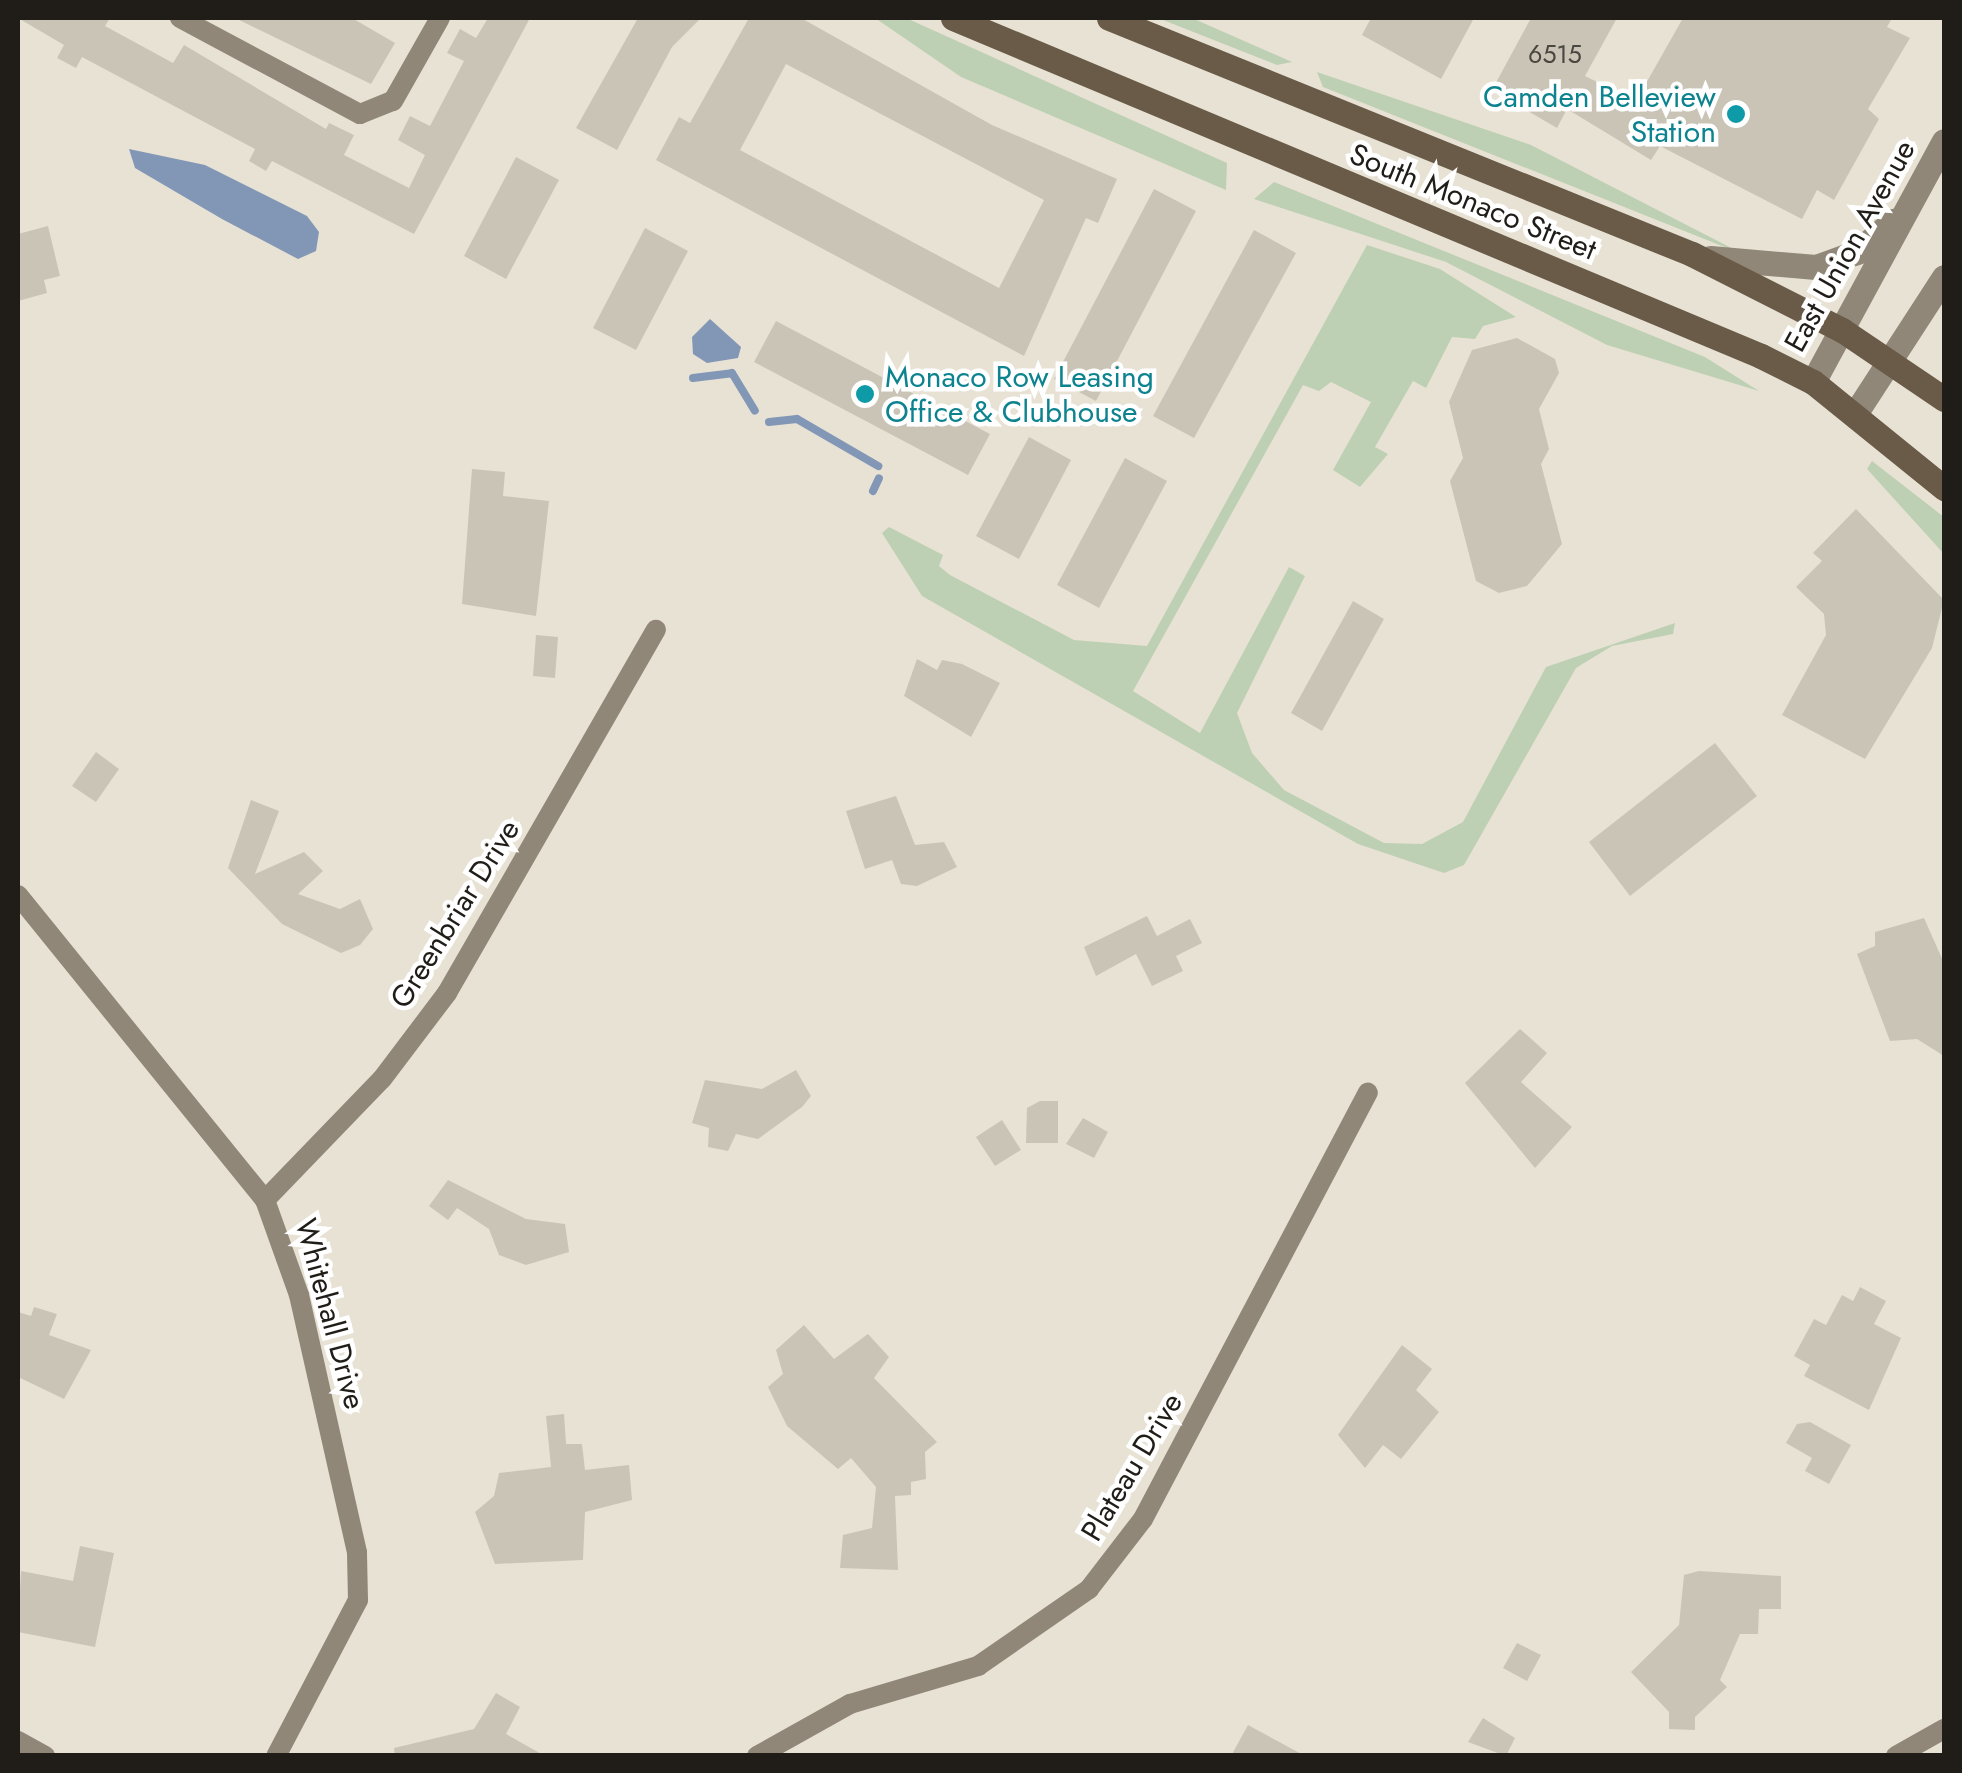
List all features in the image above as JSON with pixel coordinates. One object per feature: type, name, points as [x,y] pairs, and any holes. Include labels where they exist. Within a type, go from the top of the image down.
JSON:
[{"type":"main road","name":"South Monaco Street","points":[[953,18],[1813,382],[1944,488]]},
{"type":"main road","name":"South Monaco Street","points":[[1109,18],[1692,254],[1895,360],[1944,399]]},
{"type":"street","points":[[180,18],[360,114],[393,101],[440,18]]},
{"type":"street","name":"East Union Avenue","points":[[1813,382],[1944,141]]},
{"type":"street","points":[[1692,254],[1782,270],[1840,261],[1885,230],[1926,177]]},
{"type":"street","points":[[1856,414],[1895,360],[1944,277]]},
{"type":"street","name":"Greenbriar Drive","points":[[265,1200],[382,1080],[447,994],[656,630]]},
{"type":"street","name":"Whitehall Drive","points":[[18,895],[265,1200],[310,1330],[357,1554],[358,1600],[276,1756]]},
{"type":"street","name":"Plateau Drive","points":[[757,1756],[850,1704],[978,1666],[1095,1582],[1143,1519],[1368,1092]]},
{"type":"street","points":[[1896,1756],[1944,1729]]},
{"type":"street","points":[[18,1741],[45,1756]]},
{"type":"green space","points":[[875,18],[906,18],[1227,163],[1226,190],[961,77]]},
{"type":"green space","points":[[1158,18],[1192,18],[1292,62],[1277,65]]},
{"type":"green space","points":[[1317,72],[1531,145],[1747,256],[1323,87]]},
{"type":"green space","points":[[1274,182],[1705,357],[1759,391],[1607,345],[1446,262],[1254,199]]},
{"type":"green space","points":[[1367,245],[1440,269],[1516,317],[1483,326],[1475,339],[1452,337],[1426,388],[1413,381],[1375,447],[1388,454],[1360,487],[1333,470],[1371,402],[1331,382],[1319,391],[1303,385],[1133,691],[1200,733],[1289,567],[1305,576],[1237,713],[1252,753],[1284,790],[1384,843],[1422,844],[1463,822],[1546,667],[1675,623],[1673,634],[1612,646],[1576,668],[1464,865],[1444,873],[1358,844],[922,596],[882,533],[889,527],[943,555],[939,566],[950,575],[1074,640],[1147,646]]},
{"type":"green space","points":[[1872,461],[1944,517],[1944,554],[1867,469]]},
{"type":"water","points":[[129,149],[205,165],[307,216],[319,232],[316,251],[298,259],[222,219],[135,168]]},
{"type":"water","points":[[710,319],[741,347],[738,358],[707,363],[693,354],[692,337]]},
{"type":"building","points":[[18,18],[110,18],[105,26],[173,63],[184,45],[326,129],[329,123],[354,135],[344,155],[409,188],[425,155],[398,140],[410,116],[430,126],[464,61],[447,53],[460,29],[476,38],[488,18],[530,18],[414,234],[272,161],[266,171],[249,161],[255,149],[82,57],[76,68],[57,58],[64,45]]},
{"type":"building","points":[[235,18],[352,18],[395,43],[371,84]]},
{"type":"building","points":[[638,18],[701,18],[672,47],[617,150],[576,128]]},
{"type":"building","points":[[749,18],[801,18],[992,125],[1117,179],[1098,223],[1086,218],[1024,356],[656,160],[679,117],[690,123]],"holes":[[[786,64],[1044,200],[999,288],[740,150]]]},
{"type":"building","name":"Camden Belleview Station","points":[[1371,18],[1474,18],[1441,79],[1362,35]]},
{"type":"building","name":"Camden Belleview Station","points":[[1531,18],[1617,18],[1585,76],[1636,101],[1683,18],[1892,18],[1887,27],[1910,38],[1868,109],[1879,119],[1834,200],[1817,190],[1802,219],[1660,146],[1651,160],[1567,109],[1557,128],[1492,90]]},
{"type":"building","points":[[516,157],[559,180],[506,279],[464,256]]},
{"type":"building","points":[[1154,189],[1196,211],[1096,401],[1054,379]]},
{"type":"building","points":[[48,226],[60,276],[44,280],[47,293],[18,301],[18,234]]},
{"type":"building","points":[[645,228],[688,251],[636,350],[593,328]]},
{"type":"building","points":[[1254,230],[1296,253],[1194,438],[1153,416]]},
{"type":"building","name":"Monaco Row Leasing Office & Clubhouse","points":[[776,321],[990,434],[968,475],[754,362]]},
{"type":"building","points":[[1517,338],[1555,359],[1559,373],[1539,409],[1549,449],[1541,464],[1562,544],[1527,586],[1499,593],[1476,581],[1450,481],[1463,458],[1449,402],[1472,350]]},
{"type":"building","points":[[1029,437],[1071,460],[1019,559],[976,536]]},
{"type":"building","points":[[1125,458],[1167,481],[1099,608],[1057,585]]},
{"type":"building","points":[[472,469],[505,472],[503,496],[549,501],[536,616],[462,604]]},
{"type":"building","points":[[1856,509],[1944,600],[1932,648],[1865,759],[1782,715],[1826,635],[1824,614],[1796,587],[1822,561],[1813,553]]},
{"type":"building","points":[[1353,601],[1384,619],[1322,731],[1291,713]]},
{"type":"building","points":[[536,635],[558,637],[555,678],[533,676]]},
{"type":"building","points":[[917,659],[937,670],[942,660],[962,664],[1000,683],[971,737],[904,696]]},
{"type":"building","points":[[1715,743],[1757,796],[1630,896],[1589,842]]},
{"type":"building","points":[[96,752],[119,769],[96,802],[72,786]]},
{"type":"building","points":[[896,796],[915,845],[944,842],[957,867],[917,886],[901,884],[892,860],[865,869],[846,811]]},
{"type":"building","points":[[251,800],[279,811],[255,874],[304,852],[323,871],[298,894],[340,909],[360,899],[373,929],[360,945],[341,953],[282,924],[228,868]]},
{"type":"building","points":[[1147,916],[1157,936],[1190,919],[1202,943],[1176,956],[1183,971],[1152,986],[1136,954],[1096,976],[1084,947]]},
{"type":"building","points":[[1924,918],[1944,963],[1944,1056],[1917,1039],[1890,1041],[1857,954],[1875,946],[1875,932]]},
{"type":"building","points":[[1520,1029],[1547,1053],[1521,1082],[1572,1127],[1535,1168],[1465,1083]]},
{"type":"building","points":[[796,1070],[811,1096],[802,1107],[758,1139],[736,1134],[728,1151],[708,1147],[709,1128],[692,1123],[705,1080],[762,1089]]},
{"type":"building","points":[[1040,1101],[1058,1101],[1058,1143],[1026,1143],[1027,1108]]},
{"type":"building","points":[[1083,1118],[1108,1132],[1094,1158],[1066,1144]]},
{"type":"building","points":[[1002,1120],[1021,1150],[995,1166],[976,1137]]},
{"type":"building","points":[[448,1180],[526,1219],[565,1224],[569,1252],[526,1265],[499,1255],[489,1229],[457,1208],[448,1220],[429,1206]]},
{"type":"building","points":[[1860,1287],[1886,1301],[1874,1324],[1901,1338],[1869,1410],[1804,1376],[1810,1365],[1794,1356],[1814,1319],[1826,1325],[1842,1295],[1853,1301]]},
{"type":"building","points":[[34,1307],[57,1314],[49,1335],[91,1350],[64,1399],[18,1377],[18,1312],[31,1316]]},
{"type":"building","points":[[804,1325],[834,1359],[868,1334],[889,1357],[874,1378],[937,1442],[925,1452],[926,1479],[911,1482],[911,1495],[895,1496],[898,1570],[840,1568],[843,1535],[872,1528],[876,1487],[851,1458],[838,1469],[787,1426],[768,1387],[783,1374],[776,1350]]},
{"type":"building","points":[[1402,1345],[1432,1369],[1416,1390],[1439,1412],[1401,1459],[1383,1445],[1365,1468],[1338,1435]]},
{"type":"building","points":[[564,1414],[566,1444],[582,1444],[585,1470],[629,1465],[632,1500],[585,1512],[583,1560],[495,1564],[475,1512],[494,1496],[499,1473],[551,1467],[546,1416]]},
{"type":"building","points":[[1810,1422],[1851,1445],[1829,1484],[1805,1471],[1812,1458],[1786,1443],[1797,1424]]},
{"type":"building","points":[[80,1546],[114,1553],[95,1647],[18,1632],[21,1571],[73,1581]]},
{"type":"building","points":[[1699,1571],[1781,1576],[1781,1609],[1759,1609],[1758,1634],[1740,1634],[1720,1680],[1727,1687],[1695,1717],[1695,1730],[1669,1729],[1669,1712],[1631,1672],[1679,1625],[1684,1575]]},
{"type":"building","points":[[1517,1643],[1541,1655],[1527,1681],[1503,1668]]},
{"type":"building","points":[[496,1693],[520,1707],[506,1734],[545,1756],[395,1756],[394,1748],[474,1729]]},
{"type":"building","points":[[1483,1718],[1515,1738],[1506,1756],[1468,1742]]},
{"type":"building","points":[[1248,1725],[1305,1756],[1231,1756]]},
{"type":"waterway","points":[[693,378],[732,373],[755,411]]},
{"type":"waterway","points":[[769,422],[797,419],[878,466]]},
{"type":"waterway","points":[[873,491],[879,478]]},
{"type":"place","name":"Camden Belleview Station","points":[[1736,114]]},
{"type":"place","name":"Monaco Row Leasing Office & Clubhouse","points":[[865,394]]}]
